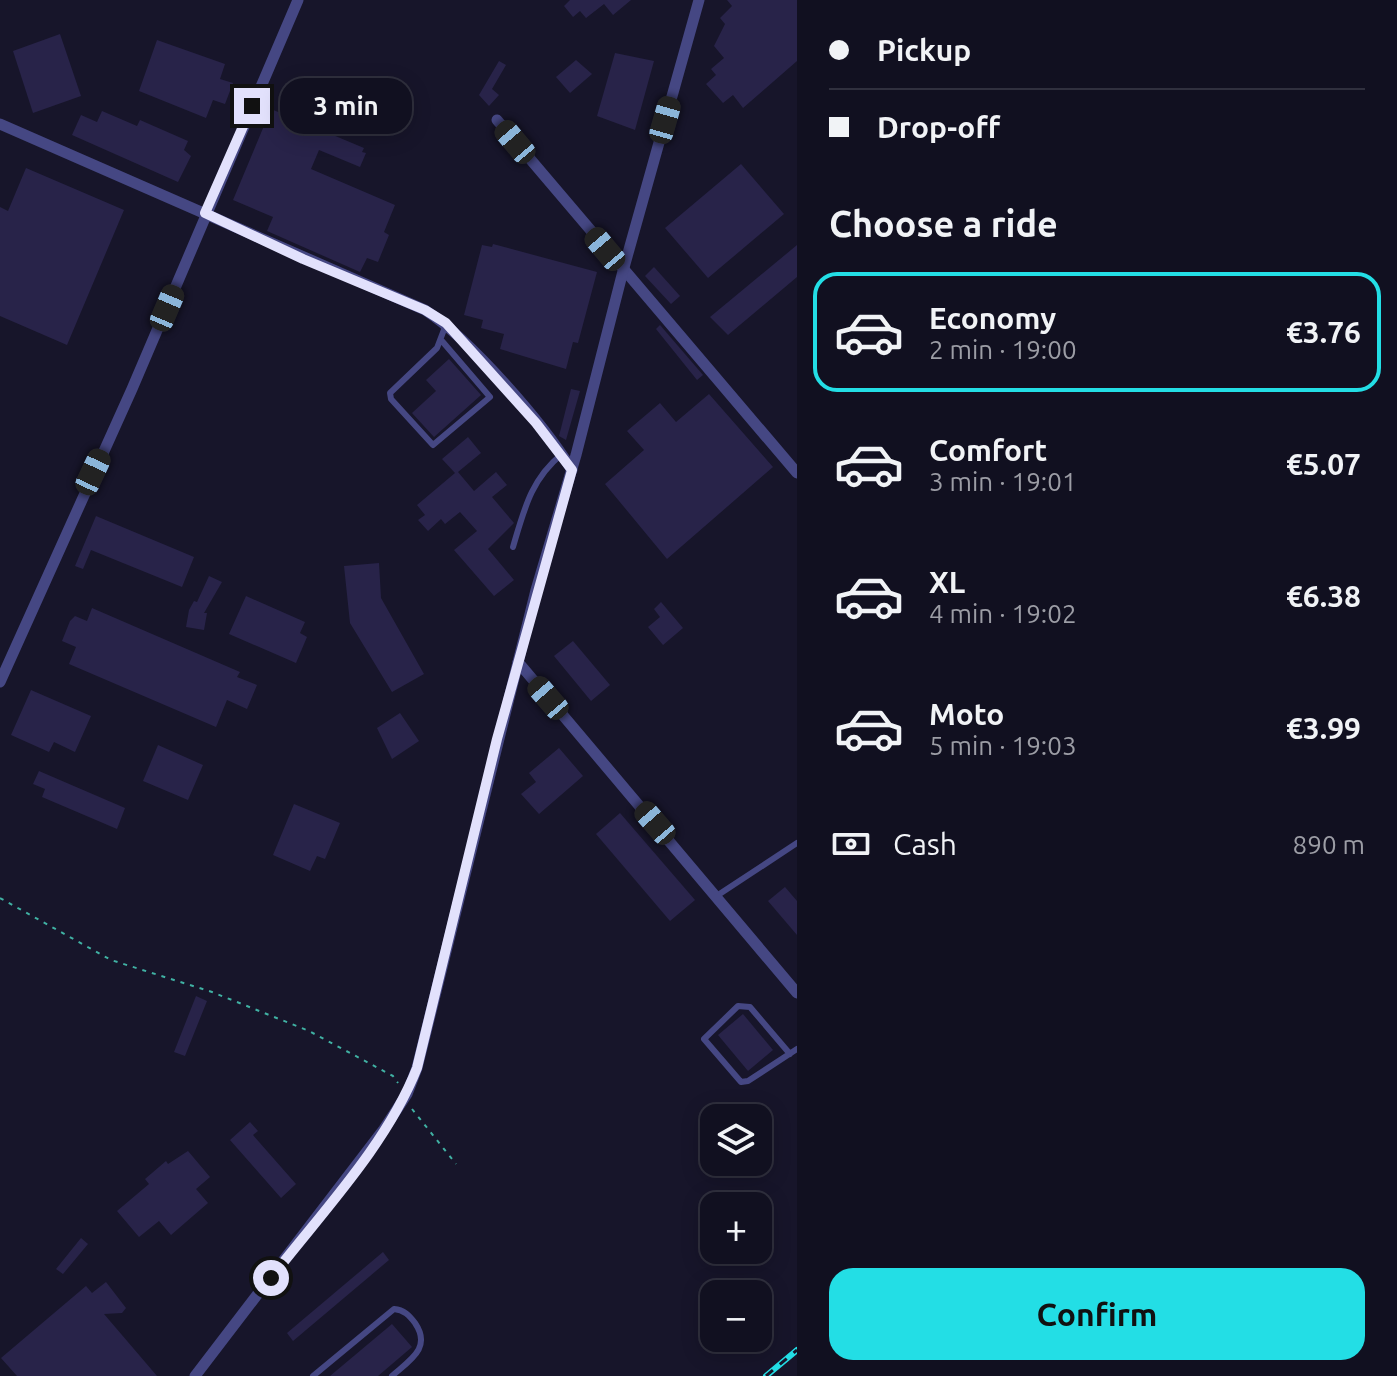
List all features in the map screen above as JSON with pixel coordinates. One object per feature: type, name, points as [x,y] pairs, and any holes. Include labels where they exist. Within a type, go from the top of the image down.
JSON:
[{"type":"street","points":[[0,682],[155,335],[298,0]]},
{"type":"street","points":[[199,1374],[358,1166],[407,1094],[428,1029],[518,662],[699,0]]},
{"type":"street","points":[[497,120],[797,473]]},
{"type":"street","points":[[0,124],[425,310],[446,323],[562,454],[572,470]]},
{"type":"street","points":[[518,662],[718,895],[797,993]]},
{"type":"lane","points":[[442,341],[490,397],[433,445],[391,399],[390,393],[442,341],[446,323]]},
{"type":"lane","points":[[513,547],[530,491],[548,466],[562,454]]},
{"type":"lane","points":[[718,895],[797,843]]},
{"type":"lane","points":[[790,1054],[750,1007],[738,1006],[704,1039],[741,1082],[790,1054],[797,1049]]},
{"type":"lane","points":[[313,1376],[394,1309],[410,1315],[423,1340],[422,1348],[392,1376]]},
{"type":"path","points":[[0,898],[111,960],[212,992],[309,1031],[393,1076],[407,1094],[408,1103],[456,1164]]},
{"type":"building","points":[[570,0],[631,0],[613,15],[604,4],[586,18],[580,11],[573,17],[564,6]]},
{"type":"building","points":[[727,0],[797,0],[797,61],[743,108],[733,95],[723,103],[706,84],[716,75],[711,69],[724,58],[714,46],[725,24],[720,18],[732,6]]},
{"type":"building","points":[[60,34],[81,96],[33,113],[13,51]]},
{"type":"building","points":[[157,40],[225,64],[220,79],[233,83],[225,104],[213,100],[206,118],[139,91]]},
{"type":"building","points":[[615,53],[654,61],[635,130],[597,116]]},
{"type":"building","points":[[576,60],[592,74],[570,93],[556,77]]},
{"type":"building","points":[[499,61],[506,65],[492,89],[499,95],[489,106],[479,95]]},
{"type":"building","points":[[271,109],[364,148],[362,152],[366,153],[360,167],[319,150],[311,169],[395,205],[384,232],[389,235],[378,262],[367,258],[360,272],[267,231],[273,217],[233,200]]},
{"type":"building","points":[[102,111],[137,126],[140,120],[188,141],[184,150],[191,156],[178,182],[72,135],[81,115],[97,122]]},
{"type":"building","points":[[741,164],[784,214],[708,278],[665,228]]},
{"type":"building","points":[[26,168],[124,210],[67,345],[0,316],[0,207],[8,211]]},
{"type":"building","points":[[493,244],[597,272],[578,343],[573,342],[566,369],[500,349],[504,334],[481,328],[483,320],[464,315],[482,245],[492,247]]},
{"type":"building","points":[[797,245],[797,277],[728,335],[710,317]]},
{"type":"building","points":[[654,267],[680,296],[671,304],[645,276]]},
{"type":"building","points":[[660,325],[703,375],[697,380],[656,329]]},
{"type":"building","points":[[449,359],[481,395],[434,437],[412,413],[436,391],[426,380]]},
{"type":"building","points":[[571,389],[580,391],[566,440],[559,436]]},
{"type":"building","points":[[709,394],[773,467],[667,559],[605,484],[644,450],[627,431],[660,403],[676,422]]},
{"type":"building","points":[[468,437],[481,453],[458,472],[474,491],[496,472],[507,485],[492,497],[514,523],[488,549],[514,580],[494,596],[454,550],[477,531],[460,512],[445,524],[441,519],[428,531],[418,520],[425,515],[417,505],[455,473],[442,459]]},
{"type":"building","points":[[96,516],[194,557],[182,587],[91,550],[83,569],[75,566]]},
{"type":"building","points":[[379,563],[381,598],[424,674],[392,692],[350,623],[344,566]]},
{"type":"building","points":[[209,576],[222,582],[204,613],[207,613],[204,630],[186,627],[189,610],[194,601],[197,602]]},
{"type":"building","points":[[246,596],[305,622],[300,633],[307,637],[296,663],[229,634]]},
{"type":"building","points":[[661,602],[683,628],[663,645],[648,627],[660,617],[654,609]]},
{"type":"building","points":[[92,608],[240,672],[237,677],[257,685],[247,709],[227,700],[216,727],[69,664],[76,647],[62,641],[70,621],[75,616],[87,621]]},
{"type":"building","points":[[573,641],[610,685],[591,701],[554,656]]},
{"type":"building","points":[[31,690],[91,716],[75,752],[54,742],[49,752],[11,735]]},
{"type":"building","points":[[400,713],[419,741],[392,759],[377,728]]},
{"type":"building","points":[[158,745],[203,765],[188,800],[143,781]]},
{"type":"building","points":[[559,748],[583,776],[539,814],[521,794],[536,782],[529,773]]},
{"type":"building","points":[[39,771],[125,808],[117,829],[42,797],[45,789],[33,784]]},
{"type":"building","points":[[294,804],[340,823],[325,859],[317,856],[310,871],[273,855]]},
{"type":"building","points":[[620,813],[695,900],[670,921],[596,834]]},
{"type":"building","points":[[785,887],[797,901],[797,935],[768,901]]},
{"type":"building","points":[[196,996],[207,1001],[185,1056],[174,1052]]},
{"type":"building","points":[[743,1014],[773,1050],[748,1071],[718,1035]]},
{"type":"building","points":[[250,1122],[258,1131],[253,1135],[296,1184],[281,1198],[230,1140]]},
{"type":"building","points":[[188,1151],[210,1177],[196,1189],[208,1203],[171,1235],[159,1221],[139,1237],[117,1211],[149,1184],[145,1179],[166,1161],[168,1164]]},
{"type":"building","points":[[81,1238],[88,1244],[63,1274],[56,1269]]},
{"type":"building","points":[[383,1252],[389,1260],[293,1341],[287,1333]]},
{"type":"building","points":[[106,1282],[126,1308],[122,1313],[104,1314],[157,1376],[17,1376],[1,1358],[86,1286],[92,1293]]},
{"type":"building","points":[[392,1324],[412,1347],[378,1376],[330,1376]]},
{"type":"railway","points":[[766,1376],[797,1350]]},
{"type":"route","points":[[252,106],[205,213],[303,259],[425,310],[446,323],[536,423],[572,470],[508,695],[417,1068],[407,1094],[384,1129],[271,1278]]}]
